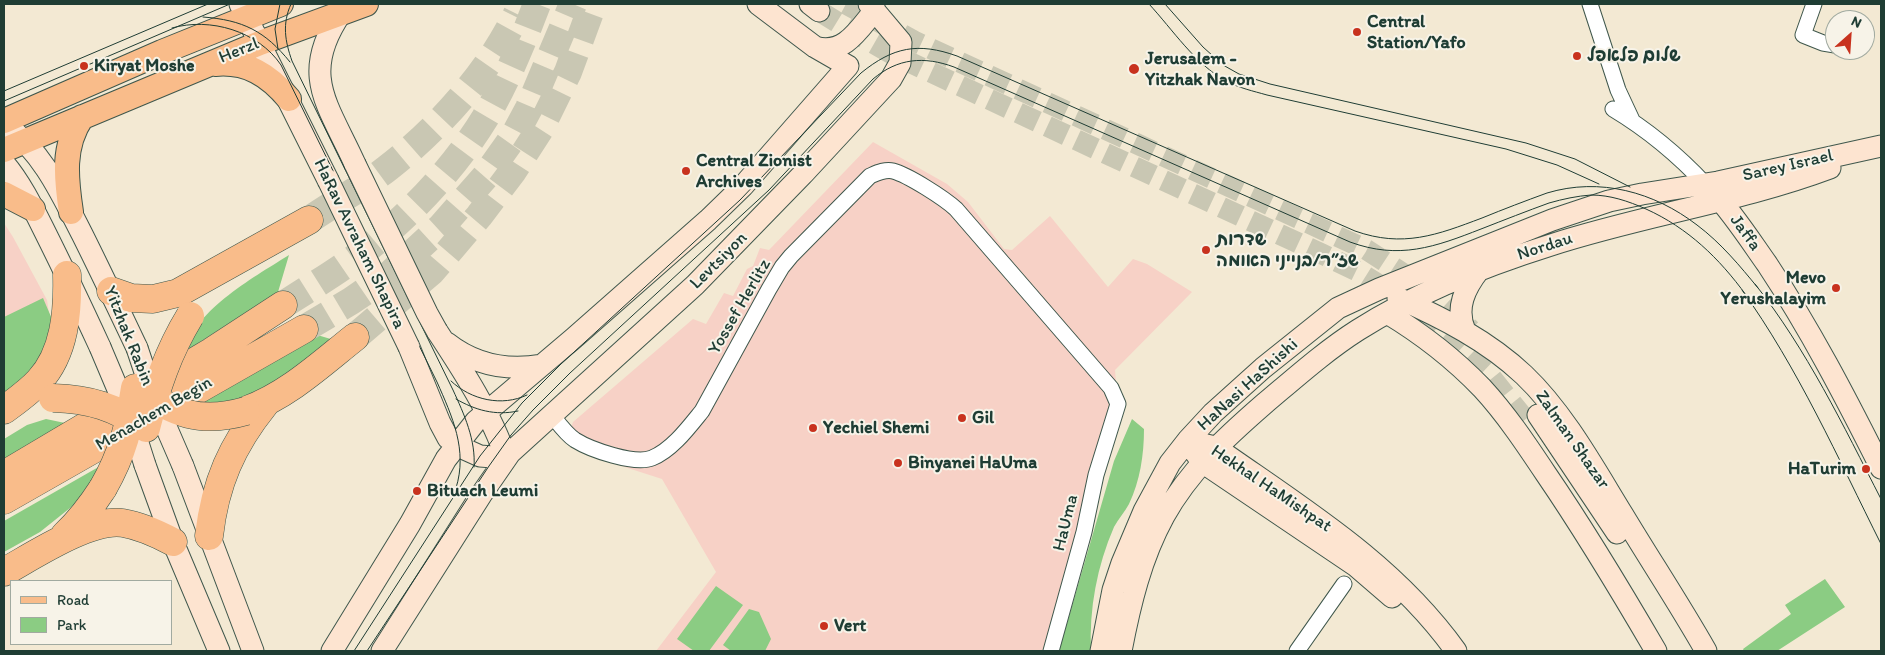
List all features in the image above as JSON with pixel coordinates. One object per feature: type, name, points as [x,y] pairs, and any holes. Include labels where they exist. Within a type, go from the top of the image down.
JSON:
[{"type":"highway","points":[[115,301],[131,298],[165,298],[195,284],[309,220]]},
{"type":"highway","points":[[144,393],[190,316],[202,302],[269,242]]},
{"type":"highway","points":[[4,416],[37,401],[42,393],[63,334],[67,275]]},
{"type":"highway","name":"Menachem Begin","points":[[4,475],[211,352],[283,305]]},
{"type":"highway","name":"Menachem Begin","points":[[4,500],[304,329]]},
{"type":"highway","points":[[100,347],[107,359],[120,374],[144,393],[172,409],[192,416],[222,416],[256,407],[284,393],[355,337]]},
{"type":"highway","points":[[54,544],[75,526],[103,488],[138,423],[144,393],[137,348]]},
{"type":"highway","points":[[4,410],[42,393],[95,402],[138,423],[170,449],[183,466]]},
{"type":"highway","points":[[208,536],[214,501],[223,473],[256,407]]},
{"type":"highway","points":[[138,423],[145,465]]},
{"type":"highway","points":[[4,572],[54,544],[94,526],[109,523],[122,523],[139,527],[173,542]]},
{"type":"main road","name":"Herzl","points":[[4,122],[244,10],[281,4]]},
{"type":"main road","name":"Herzl","points":[[4,150],[260,43],[366,4]]},
{"type":"main road","points":[[203,66],[225,63],[244,66],[266,77],[289,99]]},
{"type":"main road","points":[[71,212],[67,159],[74,132],[82,117]]},
{"type":"main road","points":[[4,194],[33,209]]},
{"type":"street","points":[[758,4],[815,48],[829,50],[841,46],[848,41],[872,7]]},
{"type":"street","points":[[1590,4],[1618,90],[1632,120]]},
{"type":"street","points":[[1814,4],[1803,35],[1825,43]]},
{"type":"street","name":"Levtsiyon","points":[[506,458],[688,291],[803,174],[891,79],[900,63],[901,42],[872,7]]},
{"type":"street","name":"HaRav Avraham Shapira","points":[[244,10],[409,347],[442,428],[448,438],[456,445],[480,456],[506,458],[497,433],[427,313],[322,92],[319,75],[323,47],[341,13]]},
{"type":"street","name":"Levtsiyon","points":[[485,411],[542,365],[640,280],[743,186],[848,66],[815,48]]},
{"type":"street","name":"Jaffa","points":[[1613,109],[1632,120],[1674,153],[1708,194],[1749,238],[1786,293],[1830,366],[1881,468]]},
{"type":"street","name":"Yitzhak Rabin","points":[[4,122],[26,141],[50,173],[137,348]]},
{"type":"street","name":"Sarey Israel","points":[[1708,194],[1881,147]]},
{"type":"street","name":"Sarey Israel","points":[[1708,194],[1755,193],[1811,175],[1881,147]]},
{"type":"street","name":"Yitzhak Rabin","points":[[4,163],[18,182],[33,209],[138,423]]},
{"type":"street","name":"Yossef Herlitz","points":[[552,415],[575,440],[619,457],[639,461],[662,453],[702,411],[782,267],[870,176],[882,171],[893,171],[904,176],[938,195],[956,209],[1111,388],[1118,404]]},
{"type":"street","points":[[1749,238],[1746,215],[1749,203],[1755,193]]},
{"type":"street","name":"Nordau","points":[[1379,289],[1552,220],[1609,201],[1638,194],[1708,194]]},
{"type":"street","name":"Nordau","points":[[1387,313],[1440,286],[1480,270],[1552,244],[1658,215],[1708,194]]},
{"type":"street","points":[[1465,331],[1461,319],[1462,302],[1469,284],[1480,270]]},
{"type":"street","name":"Zalman Shazar","points":[[1379,289],[1465,331],[1499,354],[1542,393],[1564,422],[1606,487],[1706,651]]},
{"type":"street","name":"HaNasi HaShishi","points":[[1101,651],[1113,590],[1130,542],[1160,480],[1188,440],[1213,413],[1244,385],[1324,318],[1347,303],[1379,289]]},
{"type":"street","points":[[1387,313],[1424,337],[1461,368],[1506,417],[1610,573],[1656,651]]},
{"type":"street","name":"HaNasi HaShishi","points":[[1121,651],[1134,590],[1148,551],[1174,499],[1209,455],[1235,428],[1328,351],[1357,330],[1387,313]]},
{"type":"street","points":[[441,336],[467,356],[492,365],[519,368],[542,365]]},
{"type":"street","name":"Yitzhak Rabin","points":[[144,393],[183,466],[250,643]]},
{"type":"street","name":"HaUma","points":[[1052,651],[1084,532],[1096,475],[1118,404]]},
{"type":"street","points":[[332,650],[410,524],[438,473],[456,445],[485,411]]},
{"type":"street","name":"Zalman Shazar","points":[[1672,651],[1532,418],[1599,504],[1689,651]]},
{"type":"street","name":"Hekhal HaMishpat","points":[[1188,440],[1356,566],[1398,602],[1440,651]]},
{"type":"street","name":"Hekhal HaMishpat","points":[[1209,455],[1363,552],[1415,601],[1442,631],[1456,651]]},
{"type":"street","points":[[382,651],[506,458]]},
{"type":"street","points":[[145,465],[173,542],[219,651]]},
{"type":"street","points":[[1297,651],[1344,584]]},
{"type":"street","points":[[250,643],[256,643],[271,651]]},
{"type":"shaded area","points":[[873,142],[947,184],[968,202],[1004,249],[1012,250],[1050,216],[1108,287],[1133,259],[1147,264],[1192,292],[1115,370],[1118,404],[1051,651],[656,651],[716,572],[662,479],[606,461],[571,428],[573,422],[693,319],[706,324],[724,293],[733,296],[747,269],[753,266],[760,248],[769,250]]},
{"type":"shaded area","points":[[4,223],[47,300],[49,313],[4,395]]},
{"type":"green space","points":[[289,255],[278,292],[189,349],[192,335],[201,321],[214,308],[245,283]]},
{"type":"green space","points":[[43,298],[52,319],[43,366],[4,401],[4,317]]},
{"type":"green space","points":[[314,334],[334,340],[272,391],[205,408],[201,401]]},
{"type":"green space","points":[[46,419],[65,423],[4,459],[4,439],[27,425]]},
{"type":"green space","points":[[1132,419],[1144,429],[1141,468],[1133,495],[1114,527],[1103,557],[1095,588],[1091,619],[1091,651],[1059,651],[1114,461]]},
{"type":"green space","points":[[102,465],[75,504],[40,532],[4,552],[4,521]]},
{"type":"green space","points":[[1825,579],[1845,607],[1777,651],[1744,651],[1743,649],[1791,614],[1785,605]]},
{"type":"green space","points":[[716,586],[743,605],[709,651],[694,651],[677,639]]},
{"type":"green space","points":[[749,609],[759,612],[771,639],[765,651],[731,651],[723,645]]},
{"type":"tunnel","points":[[283,305],[337,271],[368,248],[417,204],[447,171],[473,136],[493,104],[526,33],[537,4]]},
{"type":"tunnel","points":[[304,329],[351,301],[389,275],[441,227],[485,177],[514,136],[529,108],[573,4]]},
{"type":"tunnel","points":[[355,337],[432,271],[479,216],[513,171],[540,129],[568,72],[593,4]]},
{"type":"tunnel","points":[[846,4],[914,41],[1367,250],[1424,287],[1471,330]]},
{"type":"tunnel","points":[[819,11],[894,55],[1322,254],[1357,271],[1397,296]]},
{"type":"tunnel","points":[[309,220],[360,188],[408,152],[426,135],[477,78],[506,36],[517,14]]},
{"type":"tunnel","points":[[1421,314],[1451,338],[1486,371],[1527,422]]},
{"type":"tram line","points":[[4,91],[208,4]]},
{"type":"tram line","points":[[4,101],[230,4]]},
{"type":"tram line","points":[[278,49],[275,29],[280,4]]},
{"type":"tram line","points":[[291,4],[286,19],[286,32],[292,61],[457,399],[471,437],[474,467]]},
{"type":"tram line","points":[[1149,4],[1194,56],[1215,74],[1236,86],[1267,95],[1506,149],[1557,165],[1599,184]]},
{"type":"tram line","points":[[1165,4],[1203,47],[1223,65],[1239,74],[1270,84],[1526,143],[1575,159],[1630,187]]},
{"type":"tram line","points":[[203,17],[230,21],[252,29],[271,42],[290,62]]},
{"type":"tram line","points":[[172,28],[202,24],[232,30],[260,43],[281,65],[437,382],[453,420],[457,434],[460,460],[456,488]]},
{"type":"tram line","points":[[354,651],[480,456],[522,403],[561,364],[740,200],[861,73],[884,57],[906,50],[930,49],[957,56],[1355,231],[1372,236],[1404,239],[1435,234],[1547,193],[1567,188],[1606,187],[1645,196],[1680,213],[1706,232],[1737,263],[1758,288]]},
{"type":"tram line","points":[[367,651],[489,466],[511,435],[533,410],[570,373],[769,190],[873,79],[882,72],[902,63],[922,60],[943,63],[954,67],[1350,242],[1368,247],[1401,251],[1417,249],[1448,241],[1560,200],[1591,195],[1619,199],[1639,206],[1676,225],[1702,245],[1736,281],[1746,295]]},
{"type":"tram line","points":[[1755,284],[1774,309],[1808,362],[1881,499]]},
{"type":"tram line","points":[[1742,290],[1781,350],[1799,382],[1881,544]]},
{"type":"tram line","points":[[451,381],[468,393],[487,400],[507,401],[527,395]]},
{"type":"tram line","points":[[456,399],[486,411],[501,413],[518,411]]},
{"type":"place","name":"Central Station/Yafo","points":[[1357,32]]},
{"type":"place","name":"שלום פלאפל","points":[[1577,56]]},
{"type":"place","name":"Kiryat Moshe","points":[[84,66]]},
{"type":"place","name":"Jerusalem - Yitzhak Navon","points":[[1134,69]]},
{"type":"place","name":"Central Zionist Archives","points":[[686,171]]},
{"type":"place","name":"שדרות שז״ר/בנייני האומה","points":[[1206,250]]},
{"type":"place","name":"Mevo Yerushalayim","points":[[1836,288]]},
{"type":"place","name":"Gil","points":[[962,418]]},
{"type":"place","name":"Yechiel Shemi","points":[[813,428]]},
{"type":"place","name":"Binyanei HaUma","points":[[898,463]]},
{"type":"place","name":"HaTurim","points":[[1866,469]]},
{"type":"place","name":"Bituach Leumi","points":[[417,491]]},
{"type":"place","name":"Vert","points":[[824,626]]}]
